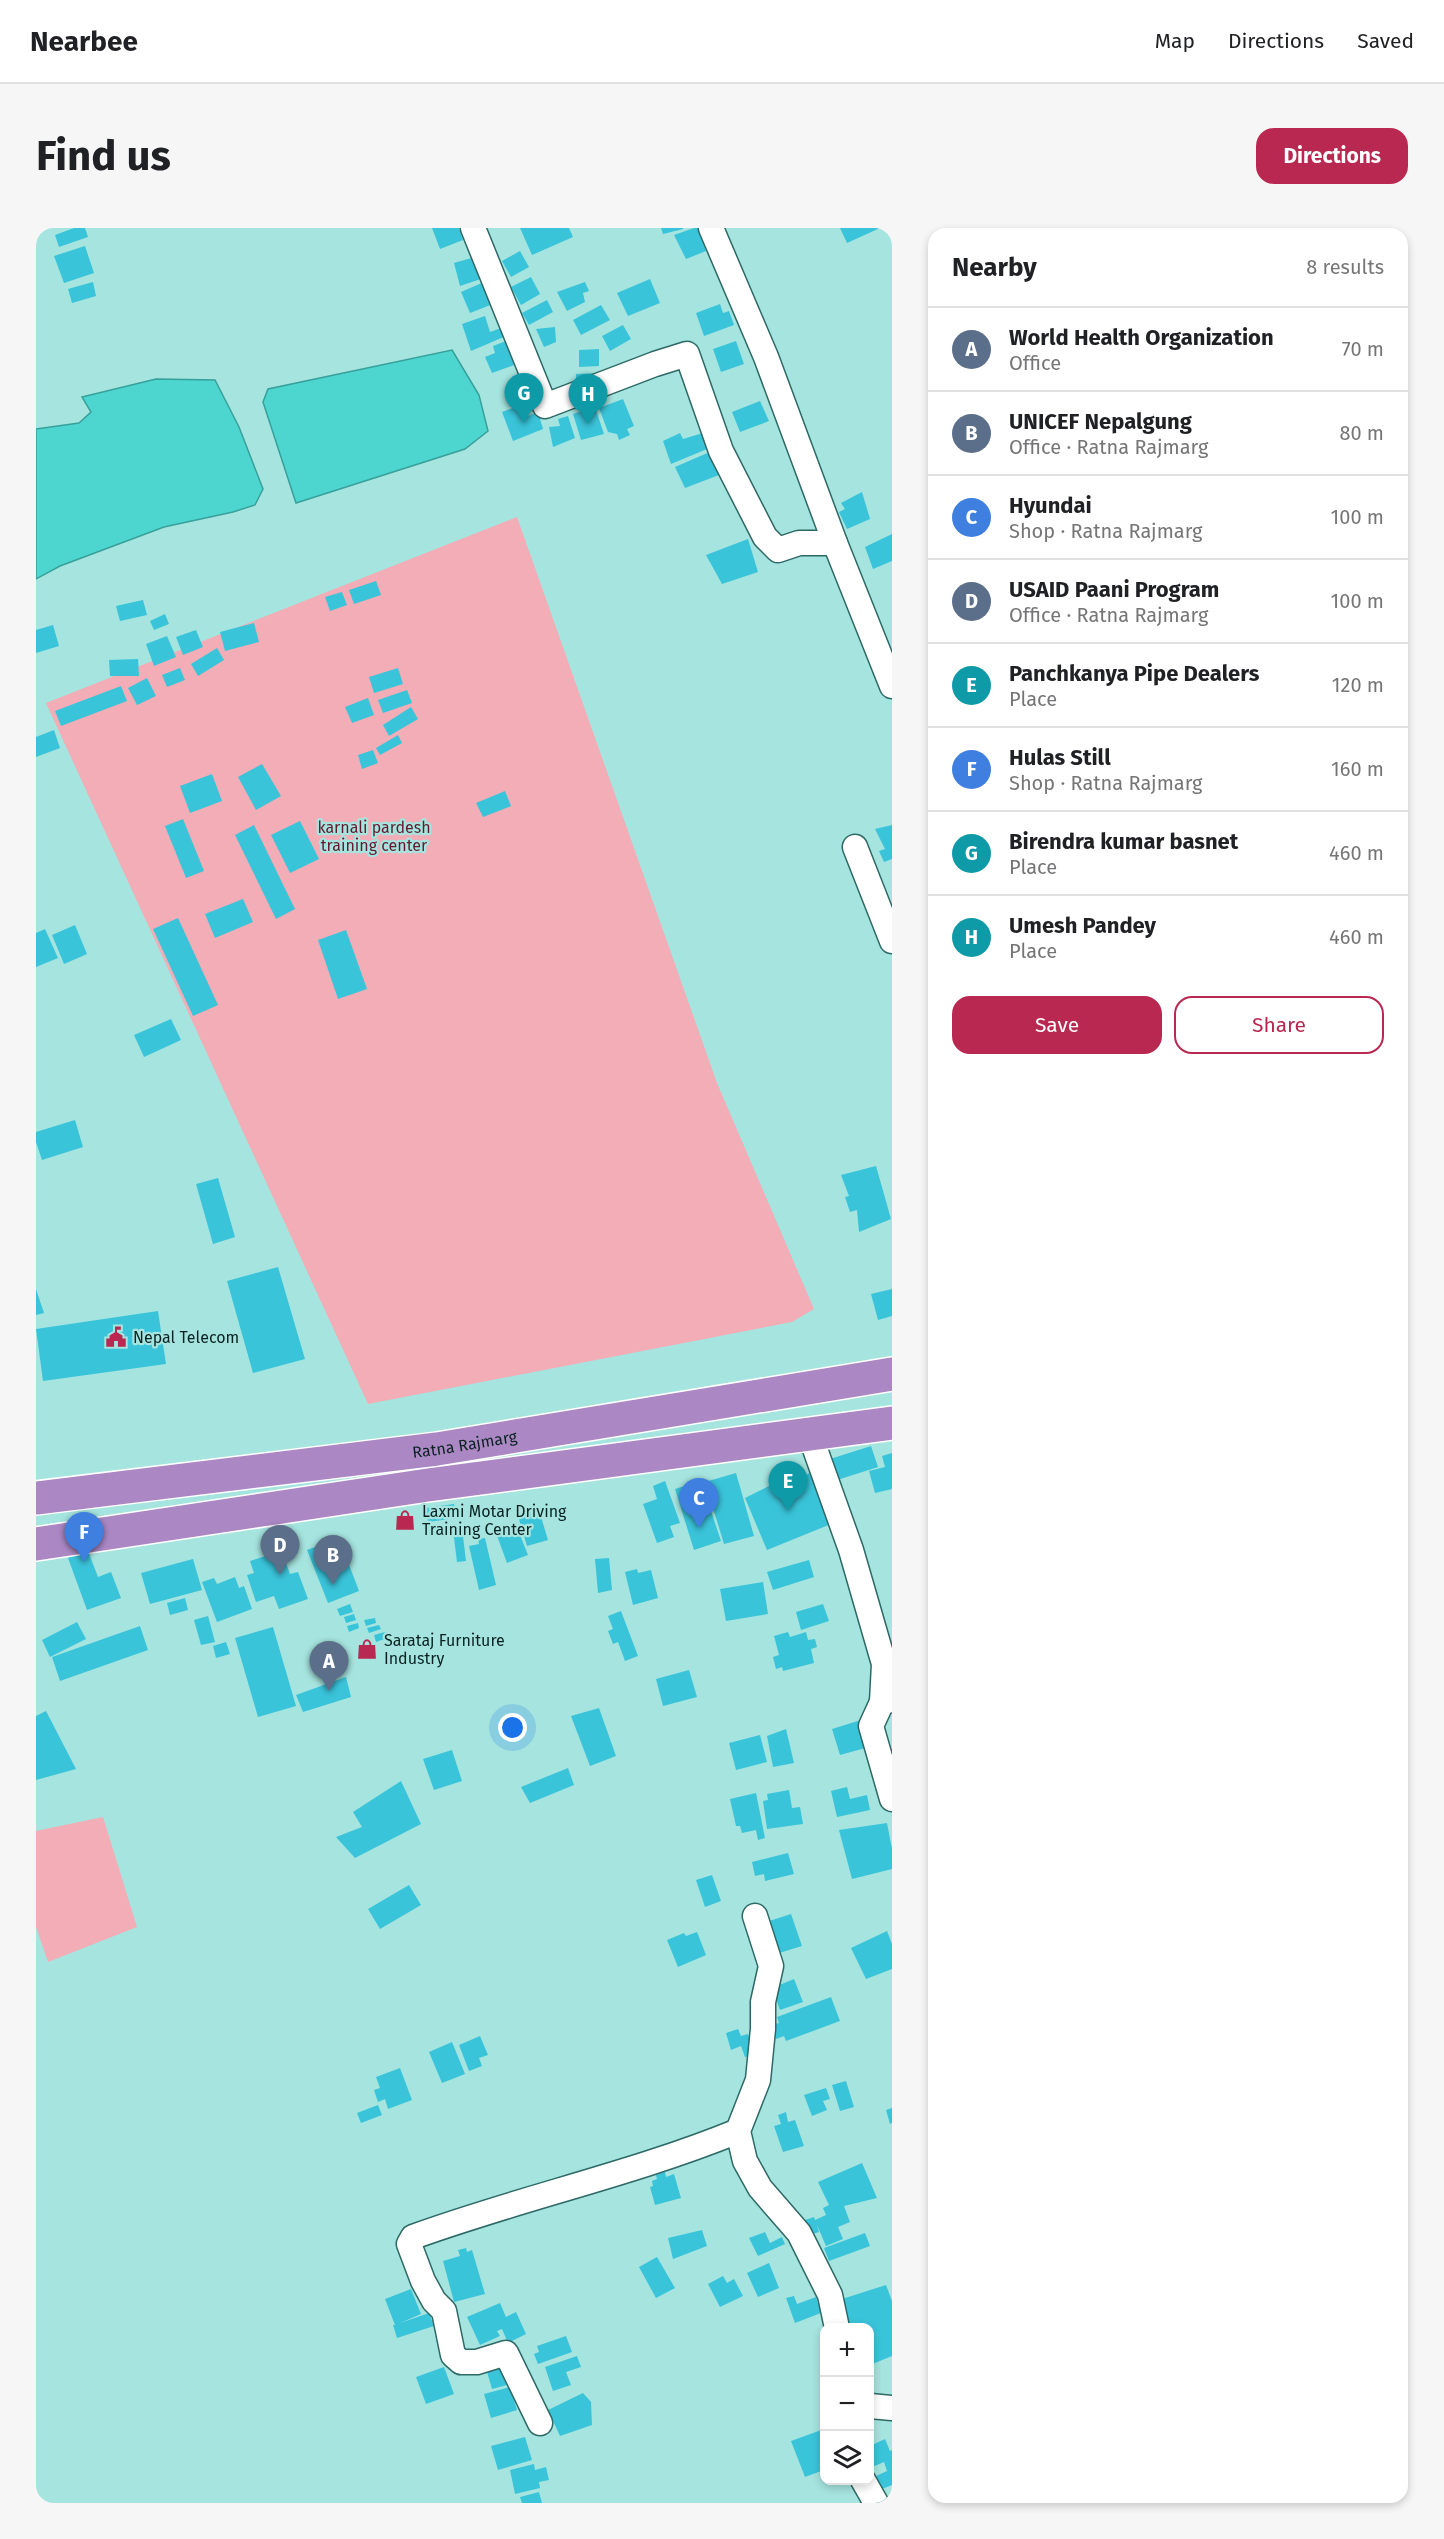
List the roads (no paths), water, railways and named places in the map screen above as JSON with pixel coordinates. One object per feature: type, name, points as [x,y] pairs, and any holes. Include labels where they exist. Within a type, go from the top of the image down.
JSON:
[{"type":"highway","name":"Ratna Rajmarg","points":[[36,1498],[437,1449],[892,1374]]},
{"type":"highway","points":[[36,1544],[428,1485],[892,1423]]},
{"type":"street","points":[[473,228],[545,406],[687,354],[721,451],[765,537],[778,550],[799,543],[835,543]]},
{"type":"street","points":[[711,228],[766,357],[835,543],[892,686]]},
{"type":"street","points":[[855,847],[892,942]]},
{"type":"street","points":[[810,1435],[851,1550],[884,1664],[887,1701],[871,1726],[892,1799]]},
{"type":"street","points":[[754,1917],[771,1966],[763,2002],[758,2080],[738,2131],[744,2161],[760,2188],[799,2233],[830,2295],[836,2323]]},
{"type":"street","points":[[540,2424],[506,2353],[477,2362],[461,2362],[453,2355],[444,2311],[434,2301],[423,2281],[409,2244],[413,2236],[704,2145],[738,2131]]},
{"type":"street","points":[[874,2406],[892,2408]]},
{"type":"street","points":[[865,2485],[876,2503]]},
{"type":"water","points":[[452,350],[479,395],[488,431],[465,449],[296,503],[263,402],[268,389]]},
{"type":"water","points":[[156,379],[215,380],[239,427],[263,489],[255,505],[164,527],[60,566],[36,579],[36,429],[79,423],[91,412],[82,397]]},
{"type":"place","name":"Birendra kumar basnet","points":[[524,423]]},
{"type":"place","name":"Umesh Pandey","points":[[588,424]]},
{"type":"place","name":"Nepal Telecom","points":[[116,1337]]},
{"type":"place","name":"Panchkanya Pipe Dealers","points":[[788,1511]]},
{"type":"place","name":"Laxmi Motar Driving Training Center","points":[[405,1520]]},
{"type":"place","name":"Hyundai","points":[[699,1528]]},
{"type":"place","name":"Hulas Still","points":[[84,1562]]},
{"type":"place","name":"USAID Paani Program","points":[[280,1575]]},
{"type":"place","name":"UNICEF Nepalgung","points":[[333,1585]]},
{"type":"place","name":"Sarataj Furniture Industry","points":[[367,1649]]},
{"type":"place","name":"World Health Organization","points":[[329,1691]]},
{"type":"park label","name":"karnali pardesh training center","points":[[374,836]]}]
